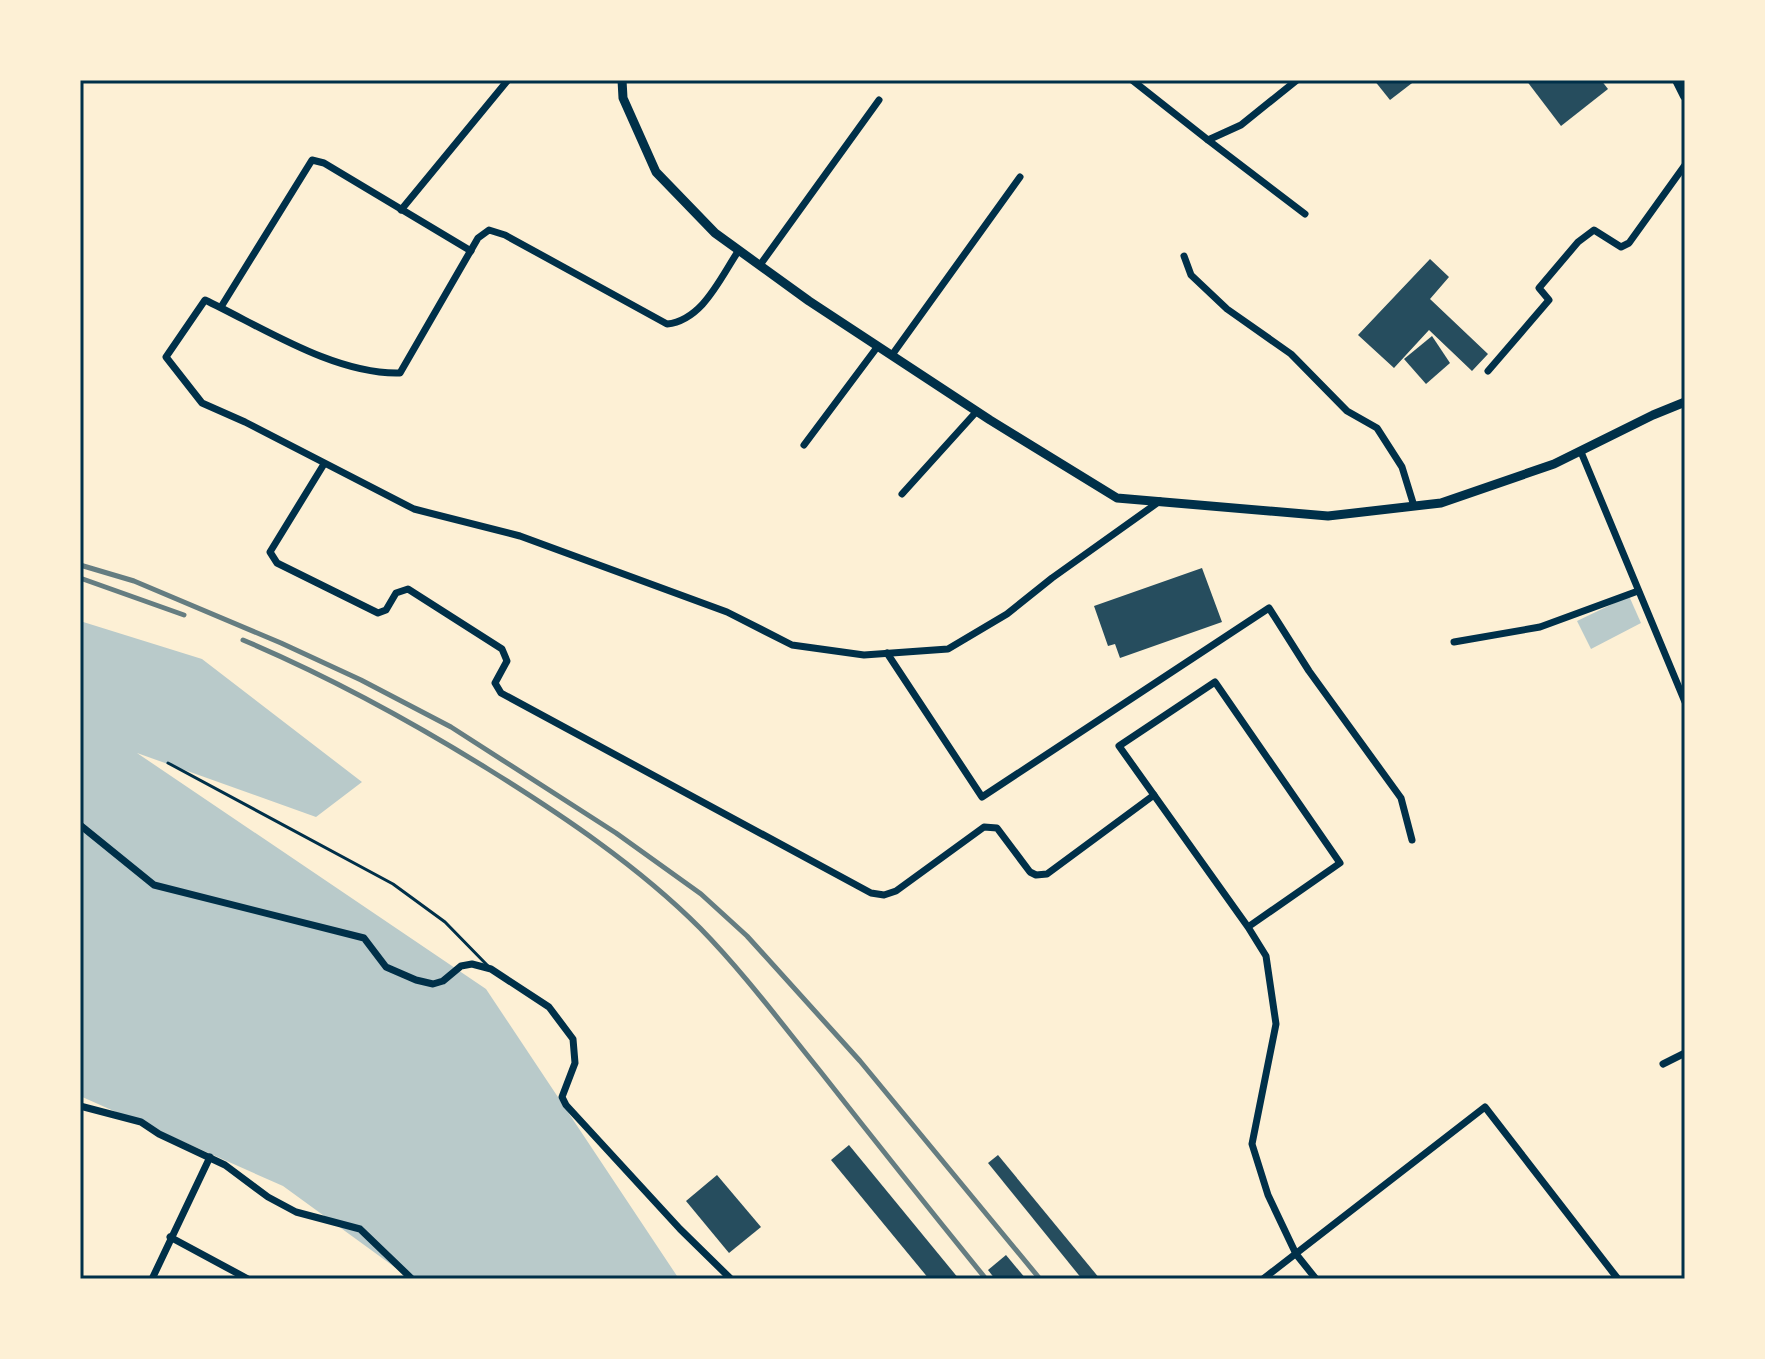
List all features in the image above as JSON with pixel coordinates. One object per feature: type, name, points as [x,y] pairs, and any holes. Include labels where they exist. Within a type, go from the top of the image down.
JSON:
[{"type":"main road","points":[[1677,80],[1685,96]]},
{"type":"street","points":[[401,210],[508,80]]},
{"type":"street","points":[[622,80],[623,98],[656,172],[715,233],[878,346],[1117,498],[1328,516],[1441,503],[1554,464],[1685,402]]},
{"type":"street","points":[[1132,80],[1305,214]]},
{"type":"street","points":[[1208,140],[1241,125],[1297,80]]},
{"type":"street","points":[[760,265],[879,100]]},
{"type":"street","points":[[221,307],[312,160],[324,163],[471,251]]},
{"type":"street","points":[[1488,371],[1549,300],[1539,288],[1578,242],[1594,230],[1621,247],[1629,243],[1685,165]]},
{"type":"street","points":[[892,355],[1020,177]]},
{"type":"street","points":[[739,250],[700,308],[681,323],[667,324],[505,235],[489,230],[478,238],[400,373],[384,374],[328,359],[205,300],[166,357],[202,403],[414,509],[520,536],[727,612],[792,645],[864,655],[948,649],[1007,614],[1161,500]]},
{"type":"street","points":[[1184,256],[1191,275],[1227,309],[1291,354],[1347,411],[1377,428],[1402,467],[1414,506]]},
{"type":"street","points":[[804,445],[878,346]]},
{"type":"street","points":[[902,494],[977,411]]},
{"type":"street","points":[[1581,452],[1685,702]]},
{"type":"street","points":[[324,464],[270,552],[277,563],[378,613],[386,610],[396,593],[408,589],[502,649],[507,661],[495,683],[501,693],[871,893],[884,895],[896,891],[984,827],[991,826],[997,828],[1030,872],[1047,874],[1154,795]]},
{"type":"street","points":[[1454,642],[1540,627],[1638,591]]},
{"type":"street","points":[[887,653],[982,797],[1269,608],[1309,671],[1401,798],[1412,840]]},
{"type":"street","points":[[1248,927],[1340,863],[1215,682],[1119,746],[1266,956],[1276,1024],[1252,1144],[1268,1195],[1296,1254],[1316,1279]]},
{"type":"street","points":[[80,825],[154,885],[364,938],[386,967],[416,980],[433,984],[443,981],[461,966],[472,964],[491,969],[549,1007],[573,1039],[575,1063],[562,1097],[566,1105],[680,1229],[731,1279]]},
{"type":"street","points":[[1663,1064],[1685,1053]]},
{"type":"street","points":[[80,1106],[141,1122],[159,1134],[225,1165],[268,1197],[296,1212],[360,1229],[412,1279]]},
{"type":"street","points":[[1263,1279],[1485,1107],[1618,1279]]},
{"type":"street","points":[[152,1279],[210,1157]]},
{"type":"street","points":[[170,1237],[248,1279]]},
{"type":"lane","points":[[168,763],[393,884],[445,922],[491,969]]},
{"type":"shaded area","points":[[1629,596],[1641,623],[1591,649],[1577,621]]},
{"type":"shaded area","points":[[80,621],[202,659],[362,782],[316,817],[137,753],[486,989],[679,1279],[411,1279],[283,1186],[80,1096]]},
{"type":"building","points":[[1374,80],[1416,80],[1390,100]]},
{"type":"building","points":[[1526,80],[1601,80],[1608,89],[1561,126]]},
{"type":"building","points":[[1430,259],[1449,277],[1430,299],[1488,354],[1472,371],[1429,330],[1394,368],[1358,335]]},
{"type":"building","points":[[1432,336],[1450,363],[1426,384],[1404,359]]},
{"type":"building","points":[[1202,568],[1222,622],[1120,658],[1115,644],[1108,646],[1094,606]]},
{"type":"building","points":[[849,1145],[959,1279],[929,1279],[831,1160]]},
{"type":"building","points":[[998,1155],[1100,1279],[1082,1279],[988,1163]]},
{"type":"building","points":[[717,1175],[761,1227],[729,1253],[686,1201]]},
{"type":"building","points":[[1006,1255],[1026,1279],[995,1279],[988,1270]]},
{"type":"railway","points":[[80,565],[134,581],[281,643],[451,727],[616,833],[701,894],[747,936],[860,1061],[1040,1279]]},
{"type":"railway","points":[[80,578],[184,615]]},
{"type":"railway","points":[[243,640],[337,684],[458,751],[571,823],[651,883],[700,928],[747,980],[986,1279]]}]
